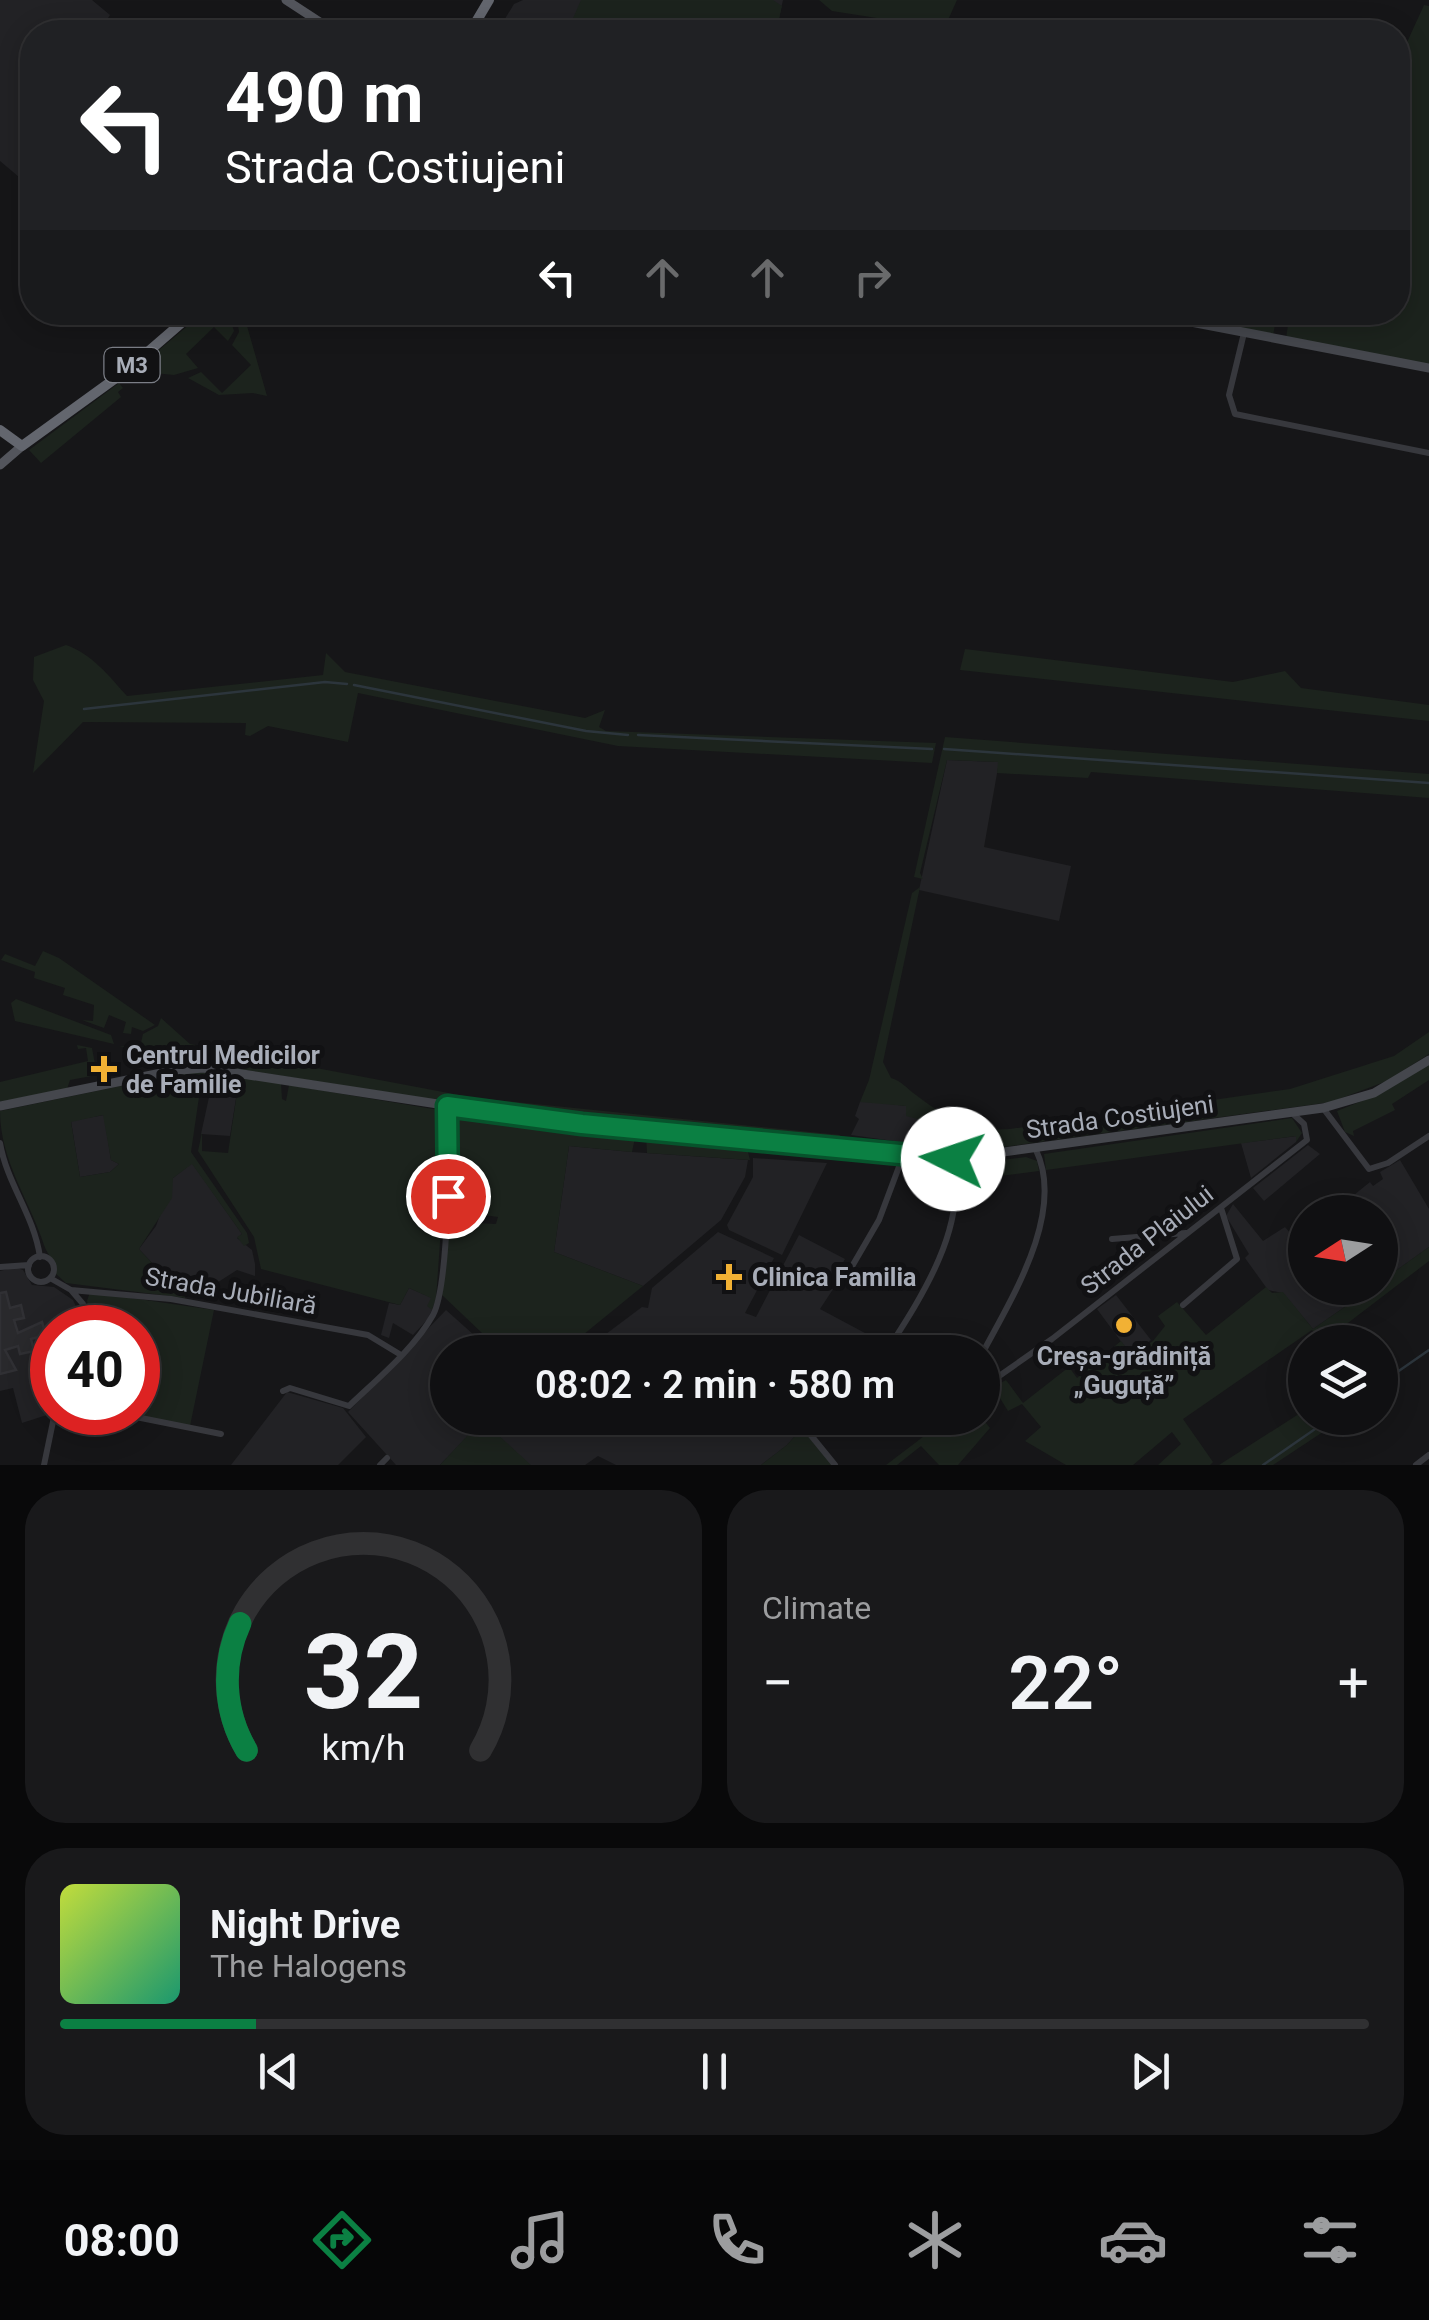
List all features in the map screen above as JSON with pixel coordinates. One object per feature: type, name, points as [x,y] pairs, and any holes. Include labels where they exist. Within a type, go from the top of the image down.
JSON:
[{"type":"highway","name":"M3","points":[[22,446],[127,370],[179,325]]},
{"type":"highway","points":[[0,430],[22,446]]},
{"type":"main road","points":[[286,0],[316,20]]},
{"type":"main road","points":[[0,466],[22,446]]},
{"type":"street","points":[[1204,325],[1429,368]]},
{"type":"street","points":[[1244,333],[1229,395],[1235,414],[1429,452]]},
{"type":"street","name":"Strada Costiujeni","points":[[0,1106],[193,1068],[582,1124],[953,1159],[1323,1108],[1374,1092],[1429,1060]]},
{"type":"street","points":[[283,1392],[290,1388],[349,1406],[432,1318],[439,1298],[448,1196],[447,1106]]},
{"type":"street","points":[[1323,1108],[1369,1168],[1388,1164],[1429,1136]]},
{"type":"street","name":"Strada Plaiului","points":[[1000,1374],[1306,1140],[1304,1124],[1292,1112]]},
{"type":"street","points":[[0,1142],[4,1169],[32,1222],[40,1257],[53,1264],[50,1278],[35,1280],[30,1265]]},
{"type":"street","points":[[992,1335],[1030,1260],[1039,1231],[1042,1182],[1036,1150]]},
{"type":"street","points":[[846,1275],[879,1220],[903,1156]]},
{"type":"street","points":[[895,1335],[948,1239],[956,1189],[953,1159]]},
{"type":"street","points":[[1183,1304],[1237,1258],[1221,1208]]},
{"type":"street","points":[[1112,1239],[1188,1233]]},
{"type":"street","points":[[0,1266],[30,1265],[40,1257]]},
{"type":"street","name":"Strada Jubiliară","points":[[50,1278],[71,1290],[171,1299],[359,1333],[383,1341],[401,1355]]},
{"type":"street","points":[[71,1290],[83,1305]]},
{"type":"street","points":[[160,1422],[221,1434]]},
{"type":"street","points":[[44,1465],[50,1435]]},
{"type":"street","points":[[811,1435],[836,1465]]},
{"type":"street","points":[[1416,1465],[1429,1456]]},
{"type":"street","points":[[380,1465],[387,1458]]},
{"type":"shaded area","points":[[0,0],[92,0],[110,15],[107,20],[20,20],[20,178],[0,161]]},
{"type":"shaded area","points":[[523,0],[783,0],[779,20],[504,20],[514,4]]},
{"type":"shaded area","points":[[581,0],[773,0],[782,6],[779,20],[572,20]]},
{"type":"shaded area","points":[[819,0],[957,0],[948,20],[890,20],[832,11]]},
{"type":"shaded area","points":[[1424,5],[1429,6],[1429,365],[1286,338],[1288,325],[1410,325],[1410,36]]},
{"type":"shaded area","points":[[189,325],[232,325],[234,331],[228,341],[214,327],[186,354],[198,368],[174,375],[134,371]]},
{"type":"shaded area","points":[[238,325],[247,326],[267,396],[219,395],[188,378],[201,372],[222,393],[251,365],[232,345],[239,332]]},
{"type":"shaded area","points":[[1217,325],[1275,325],[1273,336]]},
{"type":"shaded area","points":[[119,383],[123,388],[118,392],[121,397],[41,463],[29,450]]},
{"type":"shaded area","points":[[66,645],[92,660],[127,696],[323,675],[326,653],[345,672],[585,718],[605,710],[599,727],[606,731],[936,743],[932,763],[618,746],[358,693],[348,742],[268,726],[250,736],[245,735],[246,723],[83,722],[33,773],[44,701],[33,680],[34,657]]},
{"type":"shaded area","points":[[965,649],[1233,682],[1285,671],[1301,688],[1429,705],[1429,721],[960,670]]},
{"type":"shaded area","points":[[945,737],[1429,774],[1429,798],[1091,772],[1088,778],[997,773],[998,762],[947,760],[920,873],[923,879],[914,877]]},
{"type":"shaded area","points":[[947,760],[999,762],[984,847],[1071,866],[1059,921],[919,890]]},
{"type":"shaded area","points":[[920,887],[883,1062],[891,1078],[960,1123],[982,1129],[1010,1129],[1290,1089],[1394,1056],[1429,1032],[1429,1054],[1387,1081],[1331,1102],[945,1155],[947,1133],[942,1132],[942,1125],[906,1116],[906,1106],[860,1102],[869,1080],[912,893]]},
{"type":"shaded area","points":[[43,951],[155,1025],[143,1031],[132,1027],[131,1034],[123,1033],[126,1022],[109,1015],[104,1028],[82,1020],[93,1021],[94,1005],[63,995],[65,988],[34,978],[35,972],[1,960],[5,954],[35,966]]},
{"type":"shaded area","points":[[16,999],[111,1035],[114,1044],[15,1021],[11,1003]]},
{"type":"shaded area","points":[[161,1018],[190,1044],[475,1098],[840,1135],[836,1145],[530,1115],[175,1059],[119,1046],[140,1047],[143,1034],[158,1026]]},
{"type":"shaded area","points":[[77,1045],[92,1048],[97,1075],[70,1080],[67,1089],[0,1102],[0,1082],[88,1061],[86,1048],[78,1049]]},
{"type":"shaded area","points":[[1429,1063],[1429,1080],[1392,1104],[1395,1110],[1353,1131],[1354,1136],[1345,1132],[1337,1111],[1382,1093]]},
{"type":"shaded area","points":[[188,1072],[208,1073],[199,1097],[191,1152],[247,1233],[249,1243],[244,1246],[237,1237],[242,1234],[192,1164],[173,1178],[172,1198],[139,1249],[175,1288],[186,1292],[185,1298],[66,1283],[56,1274],[10,1164],[0,1111]],"holes":[[[103,1115],[111,1160],[119,1164],[110,1172],[80,1177],[71,1122]]]},
{"type":"shaded area","points":[[218,1074],[281,1083],[282,1099],[286,1101],[289,1085],[439,1110],[444,1130],[442,1142],[422,1197],[443,1200],[432,1310],[427,1306],[431,1298],[409,1288],[400,1305],[261,1269],[254,1237],[198,1151],[202,1132],[202,1151],[228,1153],[237,1093],[211,1088]]},
{"type":"shaded area","points":[[211,1088],[237,1092],[230,1136],[201,1134]]},
{"type":"shaded area","points":[[860,1102],[906,1106],[922,1117],[922,1122],[942,1125],[947,1133],[945,1152],[896,1148],[898,1143],[894,1141],[851,1135],[859,1119],[855,1116]]},
{"type":"shaded area","points":[[454,1111],[636,1133],[632,1152],[569,1146],[554,1252],[643,1286],[583,1335],[484,1335],[442,1295],[450,1203],[456,1205],[457,1214],[478,1223],[496,1224],[498,1217],[470,1213],[458,1190],[449,1150]]},
{"type":"shaded area","points":[[104,1115],[111,1160],[119,1164],[110,1172],[80,1177],[71,1121]]},
{"type":"shaded area","points":[[1292,1118],[1302,1133],[1296,1142],[1296,1136],[1046,1170],[1044,1154]]},
{"type":"shaded area","points":[[646,1134],[742,1143],[750,1160],[647,1153]]},
{"type":"shaded area","points":[[1297,1136],[1296,1142],[1251,1178],[1241,1143]]},
{"type":"shaded area","points":[[1308,1145],[1320,1154],[1264,1201],[1253,1188]]},
{"type":"shaded area","points":[[569,1146],[748,1160],[745,1177],[721,1220],[643,1286],[554,1252]]},
{"type":"shaded area","points":[[1026,1157],[1037,1161],[1039,1171],[959,1181],[960,1165]]},
{"type":"shaded area","points":[[753,1158],[827,1163],[782,1255],[729,1230],[727,1225],[753,1177]]},
{"type":"shaded area","points":[[1400,1160],[1429,1209],[1429,1247],[1398,1269],[1398,1195],[1354,1195],[1370,1182],[1373,1186],[1383,1179],[1380,1172]]},
{"type":"shaded area","points":[[192,1163],[242,1234],[237,1238],[252,1250],[255,1264],[255,1276],[237,1270],[201,1293],[175,1288],[139,1249],[156,1226],[173,1178]]},
{"type":"shaded area","points":[[1233,1204],[1263,1241],[1285,1227],[1288,1230],[1288,1299],[1283,1293],[1268,1290],[1245,1258],[1249,1254],[1226,1216]]},
{"type":"shaded area","points":[[718,1232],[774,1258],[745,1313],[756,1317],[799,1235],[845,1259],[837,1273],[841,1277],[820,1309],[869,1335],[605,1335],[642,1307],[648,1308],[652,1288]]},
{"type":"shaded area","points":[[1429,1247],[1429,1261],[1398,1285],[1398,1269]]},
{"type":"shaded area","points":[[15,1267],[23,1270],[32,1285],[54,1287],[75,1305],[30,1305],[30,1420],[22,1423],[13,1388],[0,1391],[0,1271]]},
{"type":"shaded area","points":[[1266,1287],[1272,1293],[1283,1292],[1288,1305],[1294,1305],[1310,1325],[1288,1325],[1288,1347],[1183,1419],[1213,1462],[1210,1465],[1158,1465],[1181,1444],[1172,1432],[1133,1465],[1066,1465],[1025,1441],[1041,1427],[1022,1404],[1008,1411],[1000,1398],[1000,1383],[1006,1380],[1023,1403],[1069,1367],[1077,1378],[1121,1341],[1132,1355],[1153,1341],[1165,1326],[1158,1316],[1177,1302],[1206,1335]]},
{"type":"shaded area","points":[[409,1288],[432,1298],[427,1320],[413,1335],[393,1323],[389,1338],[381,1335],[389,1303],[400,1305]]},
{"type":"shaded area","points":[[90,1292],[214,1310],[190,1426],[160,1420],[160,1305],[88,1305]]},
{"type":"shaded area","name":"Creșa-grădiniță „Guguță”","points":[[1116,1295],[1151,1340],[1131,1355],[1097,1309]]},
{"type":"shaded area","points":[[1293,1305],[1348,1305],[1319,1325],[1310,1325]]},
{"type":"shaded area","points":[[1348,1305],[1371,1305],[1345,1325],[1319,1325]]},
{"type":"shaded area","points":[[446,1310],[474,1335],[430,1335],[430,1435],[469,1435],[440,1465],[396,1465],[348,1412]]},
{"type":"shaded area","points":[[287,1392],[343,1408],[366,1437],[338,1465],[231,1465]]},
{"type":"shaded area","points":[[1288,1421],[1288,1435],[1318,1435],[1273,1465],[1219,1465]]},
{"type":"shaded area","points":[[468,1435],[498,1435],[531,1465],[440,1465]]},
{"type":"shaded area","points":[[497,1435],[796,1435],[761,1465],[616,1465],[598,1456],[585,1465],[530,1465]]},
{"type":"shaded area","points":[[796,1435],[808,1435],[833,1465],[761,1465]]},
{"type":"shaded area","points":[[925,1435],[984,1435],[958,1465],[939,1465],[921,1446],[897,1465],[886,1465]]},
{"type":"building","points":[[6,1292],[10,1308],[21,1305],[24,1318],[14,1320],[18,1333],[30,1328],[30,1352],[20,1354],[18,1346],[5,1350],[16,1370],[0,1374],[0,1293]]},
{"type":"waterway","points":[[84,709],[325,682],[347,684]]},
{"type":"waterway","points":[[354,685],[586,731],[628,735]]},
{"type":"waterway","points":[[638,735],[932,749]]},
{"type":"waterway","points":[[944,749],[1429,783]]},
{"type":"waterway","points":[[1398,1372],[1429,1350]]},
{"type":"waterway","points":[[1263,1465],[1306,1435]]},
{"type":"place","name":"Centrul Medicilor de Familie","points":[[104,1069]]},
{"type":"place","name":"Clinica Familia","points":[[729,1277]]},
{"type":"place","name":"Creșa-grădiniță „Guguță”","points":[[1124,1325]]},
{"type":"route","points":[[448,1196],[447,1106],[582,1124],[953,1159]]}]
